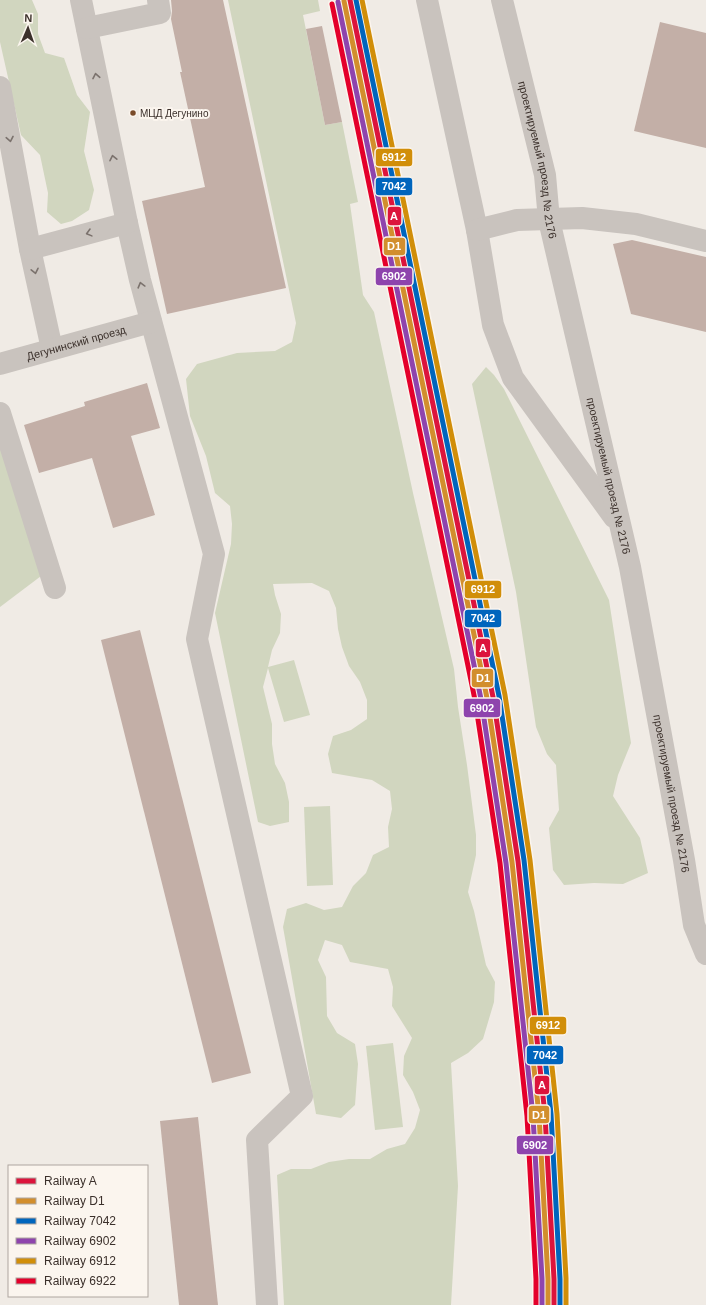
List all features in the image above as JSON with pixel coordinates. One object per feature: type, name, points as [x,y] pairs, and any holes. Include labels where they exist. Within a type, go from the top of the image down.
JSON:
[{"type":"street","points":[[81,0],[127,223],[151,322],[214,554],[197,639],[302,1096],[257,1140],[267,1305]]},
{"type":"street","points":[[87,28],[160,14],[158,0]]},
{"type":"street","points":[[427,0],[477,230],[493,325],[514,378],[620,524]]},
{"type":"street","name":"проектируемый проезд № 2176","points":[[502,0],[545,175],[549,220],[637,601],[684,860],[694,925],[706,954]]},
{"type":"street","points":[[0,87],[30,249],[52,349]]},
{"type":"street","points":[[477,230],[517,220],[582,218],[636,224],[706,241]]},
{"type":"street","points":[[30,249],[127,223]]},
{"type":"street","name":"Дегунинский проезд","points":[[0,364],[151,322]]},
{"type":"street","points":[[0,413],[55,588]]},
{"type":"green space","points":[[0,0],[32,0],[38,14],[38,34],[45,53],[64,58],[77,95],[90,112],[84,151],[94,190],[89,210],[72,221],[61,224],[47,212],[48,193],[40,155],[21,135],[0,42]]},
{"type":"green space","points":[[228,0],[318,0],[320,11],[303,15],[325,125],[342,122],[358,202],[350,204],[363,295],[374,312],[413,493],[454,669],[476,835],[476,855],[468,892],[474,911],[486,965],[495,982],[494,1002],[483,1039],[468,1053],[451,1063],[458,1186],[451,1305],[284,1305],[277,1175],[291,1169],[311,1169],[329,1162],[349,1159],[370,1159],[387,1149],[405,1144],[415,1128],[420,1110],[413,1092],[403,1075],[404,1056],[412,1038],[392,1006],[393,987],[388,969],[350,962],[342,945],[325,940],[318,960],[326,977],[327,1016],[337,1033],[355,1044],[358,1064],[355,1105],[341,1118],[316,1114],[283,927],[287,909],[306,903],[324,910],[342,907],[353,886],[366,873],[373,855],[389,847],[388,827],[392,809],[390,791],[372,780],[332,773],[328,754],[333,736],[351,730],[367,719],[367,700],[360,682],[349,666],[342,647],[338,629],[336,608],[329,591],[312,583],[273,584],[281,614],[280,633],[272,650],[268,667],[294,660],[310,715],[284,722],[268,668],[263,687],[272,724],[272,744],[275,764],[285,783],[289,802],[289,822],[270,826],[258,822],[215,613],[231,544],[232,524],[230,506],[215,493],[206,456],[190,416],[186,379],[197,364],[237,353],[275,351],[292,342],[296,323]]},
{"type":"green space","points":[[486,367],[504,389],[609,600],[631,743],[618,775],[613,796],[640,838],[648,873],[623,884],[594,883],[564,885],[553,870],[549,828],[559,810],[556,765],[547,754],[536,727],[516,592],[472,384]]},
{"type":"green space","points":[[0,413],[49,570],[0,607]]},
{"type":"green space","points":[[330,806],[333,885],[307,886],[304,807]]},
{"type":"green space","points":[[393,1043],[403,1127],[375,1130],[366,1046]]},
{"type":"building","points":[[171,0],[223,0],[286,288],[167,314],[142,201],[205,187],[180,72],[182,72],[171,19]]},
{"type":"building","points":[[660,22],[706,33],[706,148],[634,131]]},
{"type":"building","points":[[322,26],[342,122],[325,125],[306,29]]},
{"type":"building","points":[[632,240],[706,257],[706,332],[631,314],[613,244]]},
{"type":"building","points":[[147,383],[160,428],[131,436],[155,515],[113,528],[92,458],[39,473],[24,425],[85,406],[84,402]]},
{"type":"building","points":[[140,630],[251,1073],[212,1083],[101,640]]},
{"type":"building","points":[[198,1117],[218,1305],[179,1305],[160,1121]]},
{"type":"rail line","name":"A","points":[[350,0],[493,697],[518,861],[545,1115],[554,1279],[554,1305]]},
{"type":"rail line","name":"7042","points":[[356,0],[499,696],[524,860],[551,1114],[560,1279],[560,1305]]},
{"type":"rail line","name":"6912","points":[[362,0],[505,695],[530,860],[557,1114],[566,1278],[566,1305]]},
{"type":"rail line","name":"D1","points":[[344,1],[487,698],[512,862],[539,1115],[548,1279],[548,1305]]},
{"type":"rail line","name":"6902","points":[[338,2],[481,699],[506,863],[533,1116],[542,1279],[542,1305]]},
{"type":"rail line","name":"6922","points":[[332,4],[475,700],[500,863],[527,1116],[536,1279],[536,1305]]},
{"type":"place","name":"МЦД Дегунино","points":[[133,113]]}]
